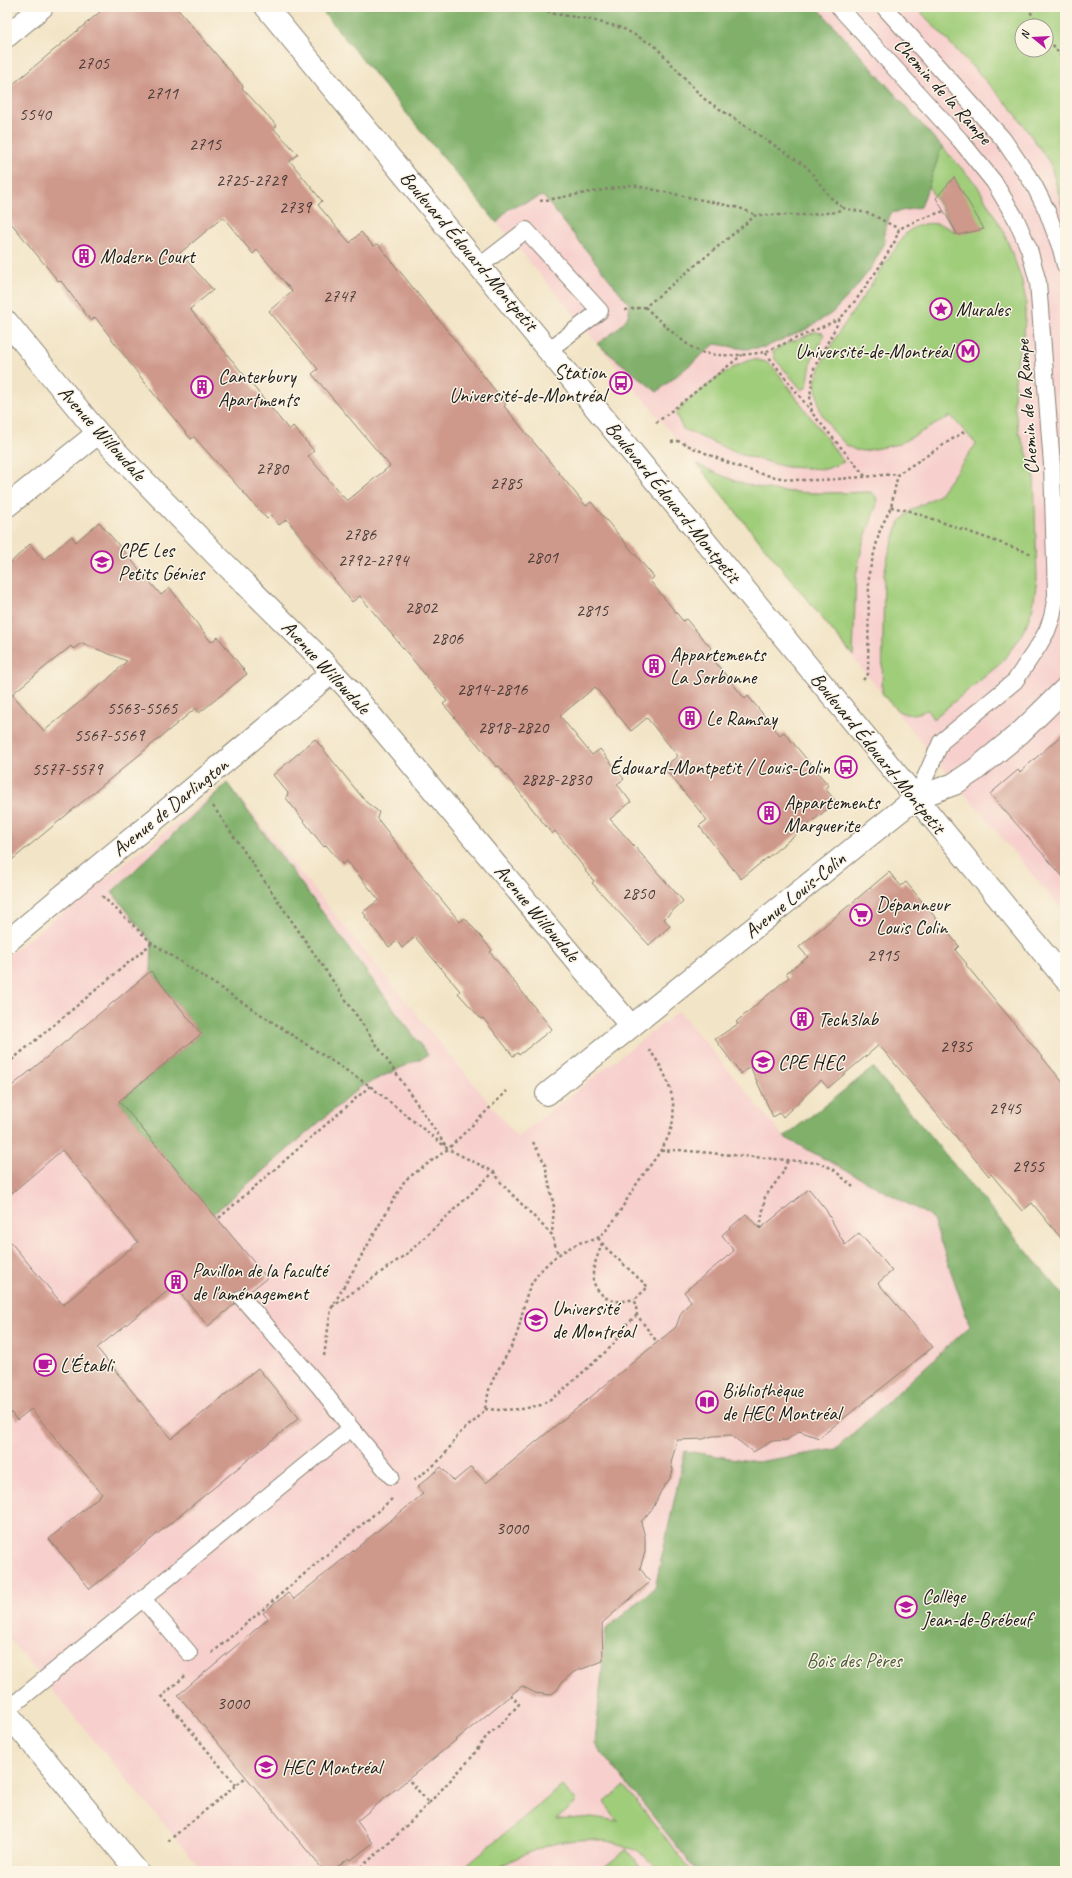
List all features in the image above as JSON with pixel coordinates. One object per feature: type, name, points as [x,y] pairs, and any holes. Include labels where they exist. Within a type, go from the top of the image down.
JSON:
[{"type":"street","points":[[7,36],[42,7]]},
{"type":"street","name":"Boulevard Édouard-Montpetit","points":[[266,7],[481,265],[1065,979]]},
{"type":"street","name":"Avenue Willowdale","points":[[7,322],[98,432],[357,699],[631,1026]]},
{"type":"street","points":[[7,506],[98,432]]},
{"type":"street","name":"Avenue de Darlington","points":[[7,942],[82,879],[200,784],[332,672]]},
{"type":"street","name":"Avenue Louis-Colin","points":[[547,1094],[916,798],[954,784],[975,770],[1020,733],[1065,689]]},
{"type":"street","points":[[7,1713],[137,1871]]},
{"type":"lane","name":"Chemin de la Rampe","points":[[839,7],[960,140],[994,182],[1016,219],[1029,249],[1038,282],[1044,342],[1052,464],[1054,558],[1060,596],[1047,631],[1015,681],[941,742],[916,798]]},
{"type":"lane","name":"Chemin de la Rampe","points":[[884,7],[1003,139],[1034,185],[1047,211],[1061,249],[1065,265]]},
{"type":"lane","points":[[481,265],[526,230],[600,312],[550,349]]},
{"type":"lane","points":[[242,1298],[319,1386],[351,1428],[391,1476]]},
{"type":"lane","points":[[7,1710],[351,1428]]},
{"type":"lane","points":[[143,1599],[189,1653]]},
{"type":"path","points":[[536,7],[555,14],[588,19],[622,28],[655,46],[703,98],[807,167],[830,197],[843,208],[871,214],[900,229]]},
{"type":"path","points":[[1027,7],[1035,18]]},
{"type":"path","points":[[1054,46],[1065,62]]},
{"type":"path","points":[[540,201],[632,185],[740,208],[756,215],[808,215],[836,212],[843,208]]},
{"type":"path","points":[[812,412],[810,396],[814,368],[840,319],[856,300],[878,269],[895,241],[900,229],[918,220],[944,211]]},
{"type":"path","points":[[625,310],[645,307],[756,215]]},
{"type":"path","points":[[645,307],[686,343],[702,353],[742,355],[765,352],[840,319]]},
{"type":"path","points":[[765,352],[865,476]]},
{"type":"path","points":[[656,423],[742,355]]},
{"type":"path","points":[[671,442],[678,441],[738,466],[769,475],[806,480],[839,479],[898,474],[965,431]]},
{"type":"path","points":[[863,680],[868,674],[869,573],[880,530],[891,507],[898,474]]},
{"type":"path","points":[[891,507],[910,511],[1027,554],[1054,558]]},
{"type":"path","points":[[211,803],[448,1148]]},
{"type":"path","points":[[100,894],[152,943],[370,1086],[448,1148],[494,1172],[502,1184],[552,1235]]},
{"type":"path","points":[[7,1064],[152,943]]},
{"type":"path","points":[[408,1485],[443,1456],[461,1432],[477,1419],[485,1409],[490,1387],[498,1368],[514,1342],[521,1320],[525,1298],[532,1283],[548,1263],[558,1254],[580,1243],[598,1238],[608,1228],[660,1151],[671,1131],[674,1105],[667,1081],[658,1060],[649,1050]]},
{"type":"path","points":[[218,1218],[370,1086]]},
{"type":"path","points":[[319,1386],[331,1308],[405,1180],[448,1148],[507,1091]]},
{"type":"path","points":[[533,1142],[545,1164],[554,1207],[552,1235],[558,1254]]},
{"type":"path","points":[[660,1151],[678,1150],[819,1163],[833,1169],[853,1187]]},
{"type":"path","points":[[760,1229],[765,1197],[782,1174],[788,1160]]},
{"type":"path","points":[[331,1308],[408,1253],[494,1172]]},
{"type":"path","points":[[598,1238],[648,1287],[635,1299],[625,1301],[611,1300],[597,1289],[593,1282],[593,1273],[602,1243]]},
{"type":"path","points":[[635,1299],[637,1315],[657,1342]]},
{"type":"path","points":[[485,1409],[522,1409],[541,1405],[560,1393],[612,1346],[626,1325],[637,1315]]},
{"type":"path","points":[[210,1655],[396,1496]]},
{"type":"path","points":[[186,1675],[162,1696],[236,1784]]},
{"type":"path","points":[[356,1871],[397,1837],[471,1758],[486,1737],[502,1723],[519,1704],[511,1695]]},
{"type":"path","points":[[168,1840],[246,1777]]},
{"type":"path","points":[[408,1779],[429,1803]]},
{"type":"path","points":[[338,1866],[342,1871]]},
{"type":"shaded area","points":[[319,7],[1065,7],[1065,904],[1060,908],[891,705],[697,464]]},
{"type":"shaded area","name":"Université de Montréal","points":[[227,783],[517,1137],[679,1011],[784,1137],[873,1068],[1065,1297],[1065,1871],[203,1871],[7,1636],[7,956]]},
{"type":"green space","points":[[319,7],[817,7],[942,147],[921,207],[891,213],[884,232],[885,243],[871,268],[854,290],[832,313],[805,330],[765,347],[745,349],[715,344],[657,392],[597,344],[614,332],[624,322],[628,316],[629,304],[543,196],[508,209],[497,223]]},
{"type":"green space","points":[[916,7],[1065,7],[1065,216],[1050,163],[1012,109]]},
{"type":"green space","points":[[942,147],[977,185],[1004,232],[1021,277],[1026,301],[1024,335],[1016,365],[1014,404],[1019,433],[1034,471],[1037,579],[1033,607],[1026,626],[1019,639],[1000,664],[933,719],[927,710],[912,714],[901,712],[892,705],[882,693],[884,574],[890,548],[899,523],[910,511],[939,495],[976,444],[951,416],[899,444],[864,451],[855,450],[846,445],[833,431],[820,411],[815,382],[822,363],[836,337],[905,234],[917,226],[930,223],[944,226],[956,233],[928,186]]},
{"type":"green space","points":[[815,332],[823,333],[824,336],[812,358],[807,387],[802,390],[775,359],[773,352],[779,347]]},
{"type":"green space","points":[[754,359],[766,362],[775,369],[844,462],[826,469],[786,467],[739,454],[683,429],[676,414],[681,407],[734,367]]},
{"type":"green space","points":[[697,464],[737,481],[762,488],[802,493],[870,492],[875,495],[877,504],[863,543],[856,576],[853,656]]},
{"type":"green space","points":[[227,783],[428,1055],[360,1087],[213,1214],[119,1101],[201,1034],[151,971],[152,943],[112,892]]},
{"type":"green space","name":"Bois des Pères","points":[[873,1068],[1065,1297],[1065,1871],[697,1871],[595,1744],[606,1629],[655,1588],[685,1451],[757,1462],[836,1449],[970,1326],[932,1217],[784,1137]]},
{"type":"green space","points":[[562,1786],[577,1802],[556,1820],[592,1817],[618,1821],[604,1802],[624,1786],[692,1871],[660,1871],[647,1858],[633,1849],[616,1843],[599,1840],[581,1840],[546,1846],[514,1859],[492,1872],[459,1871]]},
{"type":"green space","points":[[626,1850],[643,1871],[599,1871]]},
{"type":"building","points":[[106,7],[176,7],[243,86],[242,88],[277,126],[273,128],[298,154],[290,161],[322,201],[318,205],[350,243],[361,232],[373,246],[378,244],[506,404],[504,406],[586,506],[591,502],[654,577],[650,581],[683,621],[686,619],[711,648],[707,652],[745,699],[748,696],[780,735],[784,732],[829,786],[825,788],[836,802],[741,879],[699,826],[707,820],[665,769],[670,765],[669,763],[678,756],[647,718],[631,731],[595,687],[560,716],[592,755],[600,749],[624,779],[617,784],[631,802],[610,819],[683,901],[664,919],[670,926],[649,945],[592,883],[594,881],[555,831],[552,834],[499,766],[497,767],[443,704],[447,701],[360,596],[352,602],[287,519],[279,525],[271,515],[267,519],[194,437],[191,439],[149,388],[95,317],[91,321],[61,281],[59,282],[7,218],[7,89]],"holes":[[[223,217],[253,254],[257,250],[292,291],[269,311],[318,369],[312,374],[390,466],[347,501],[308,456],[314,451],[293,426],[289,430],[190,309],[213,290],[180,253]]]},
{"type":"building","points":[[954,177],[984,229],[958,235],[936,198]]},
{"type":"building","points":[[99,522],[161,595],[170,588],[211,642],[218,637],[247,674],[199,713],[196,708],[7,864],[7,566],[30,544],[43,560],[72,536],[76,542]],"holes":[[[82,643],[127,661],[107,680],[44,731],[12,694],[71,646],[73,649]]]},
{"type":"building","points":[[1065,732],[1065,879],[990,794],[1018,770],[1020,772]]},
{"type":"building","points":[[315,739],[366,802],[379,812],[377,818],[416,869],[460,922],[465,918],[492,950],[490,952],[552,1029],[519,1055],[518,1053],[513,1056],[483,1018],[481,1019],[458,993],[460,991],[415,937],[402,948],[397,941],[389,947],[365,917],[366,916],[363,912],[379,900],[347,861],[342,864],[326,845],[324,847],[286,798],[288,793],[273,775]]},
{"type":"building","points":[[889,872],[901,886],[906,882],[959,946],[955,950],[967,964],[966,965],[1065,1085],[1065,1243],[1032,1203],[1022,1211],[991,1174],[989,1176],[879,1045],[828,1088],[821,1080],[783,1117],[780,1113],[773,1117],[750,1066],[741,1074],[715,1039],[738,1024],[736,1022],[789,977],[786,973],[808,957],[799,947]]},
{"type":"building","name":"Pavillon de la faculté de l'aménagement","points":[[151,971],[201,1034],[119,1101],[267,1278],[249,1292],[245,1289],[236,1291],[233,1295],[235,1304],[208,1326],[174,1286],[97,1348],[171,1439],[258,1368],[299,1418],[90,1589],[49,1539],[102,1494],[31,1409],[17,1420],[7,1408],[7,1238],[63,1305],[138,1242],[62,1150],[7,1197],[7,1090]]},
{"type":"building","points":[[809,1189],[826,1210],[845,1245],[859,1233],[892,1271],[878,1283],[933,1347],[819,1438],[799,1431],[787,1440],[772,1441],[753,1452],[731,1435],[713,1436],[703,1439],[677,1440],[671,1463],[673,1470],[671,1477],[661,1491],[653,1508],[641,1522],[645,1537],[645,1552],[640,1568],[650,1582],[602,1623],[603,1661],[574,1672],[562,1682],[557,1690],[550,1695],[535,1693],[522,1686],[357,1821],[373,1843],[351,1860],[349,1858],[332,1871],[324,1871],[178,1695],[268,1619],[263,1613],[288,1593],[294,1599],[423,1494],[417,1487],[441,1467],[454,1481],[471,1467],[486,1483],[676,1327],[681,1313],[691,1301],[684,1292],[734,1251],[722,1235],[746,1214],[760,1229]]},
{"type":"place","name":"Modern Court","points":[[84,256]]},
{"type":"place","name":"Murales","points":[[941,309]]},
{"type":"place","name":"Université-de-Montréal","points":[[968,351]]},
{"type":"place","name":"Station Université-de-Montréal","points":[[621,383]]},
{"type":"place","name":"Canterbury Apartments","points":[[202,387]]},
{"type":"place","name":"CPE Les Petits Génies","points":[[102,562]]},
{"type":"place","name":"Appartements La Sorbonne","points":[[654,666]]},
{"type":"place","name":"Le Ramsay","points":[[690,718]]},
{"type":"place","name":"Édouard-Montpetit / Louis-Colin","points":[[846,767]]},
{"type":"place","name":"Appartements Marguerite","points":[[769,813]]},
{"type":"place","name":"Dépanneur Louis Colin","points":[[861,915]]},
{"type":"place","name":"Tech3lab","points":[[802,1019]]},
{"type":"place","name":"CPE HEC","points":[[763,1062]]},
{"type":"place","name":"Pavillon de la faculté de l'aménagement","points":[[176,1282]]},
{"type":"place","name":"Université de Montréal","points":[[536,1320]]},
{"type":"place","name":"L'Établi","points":[[45,1365]]},
{"type":"place","name":"Bibliothèque de HEC Montréal","points":[[707,1402]]},
{"type":"place","name":"Collège Jean-de-Brébeuf","points":[[906,1607]]},
{"type":"place","name":"HEC Montréal","points":[[266,1767]]}]
